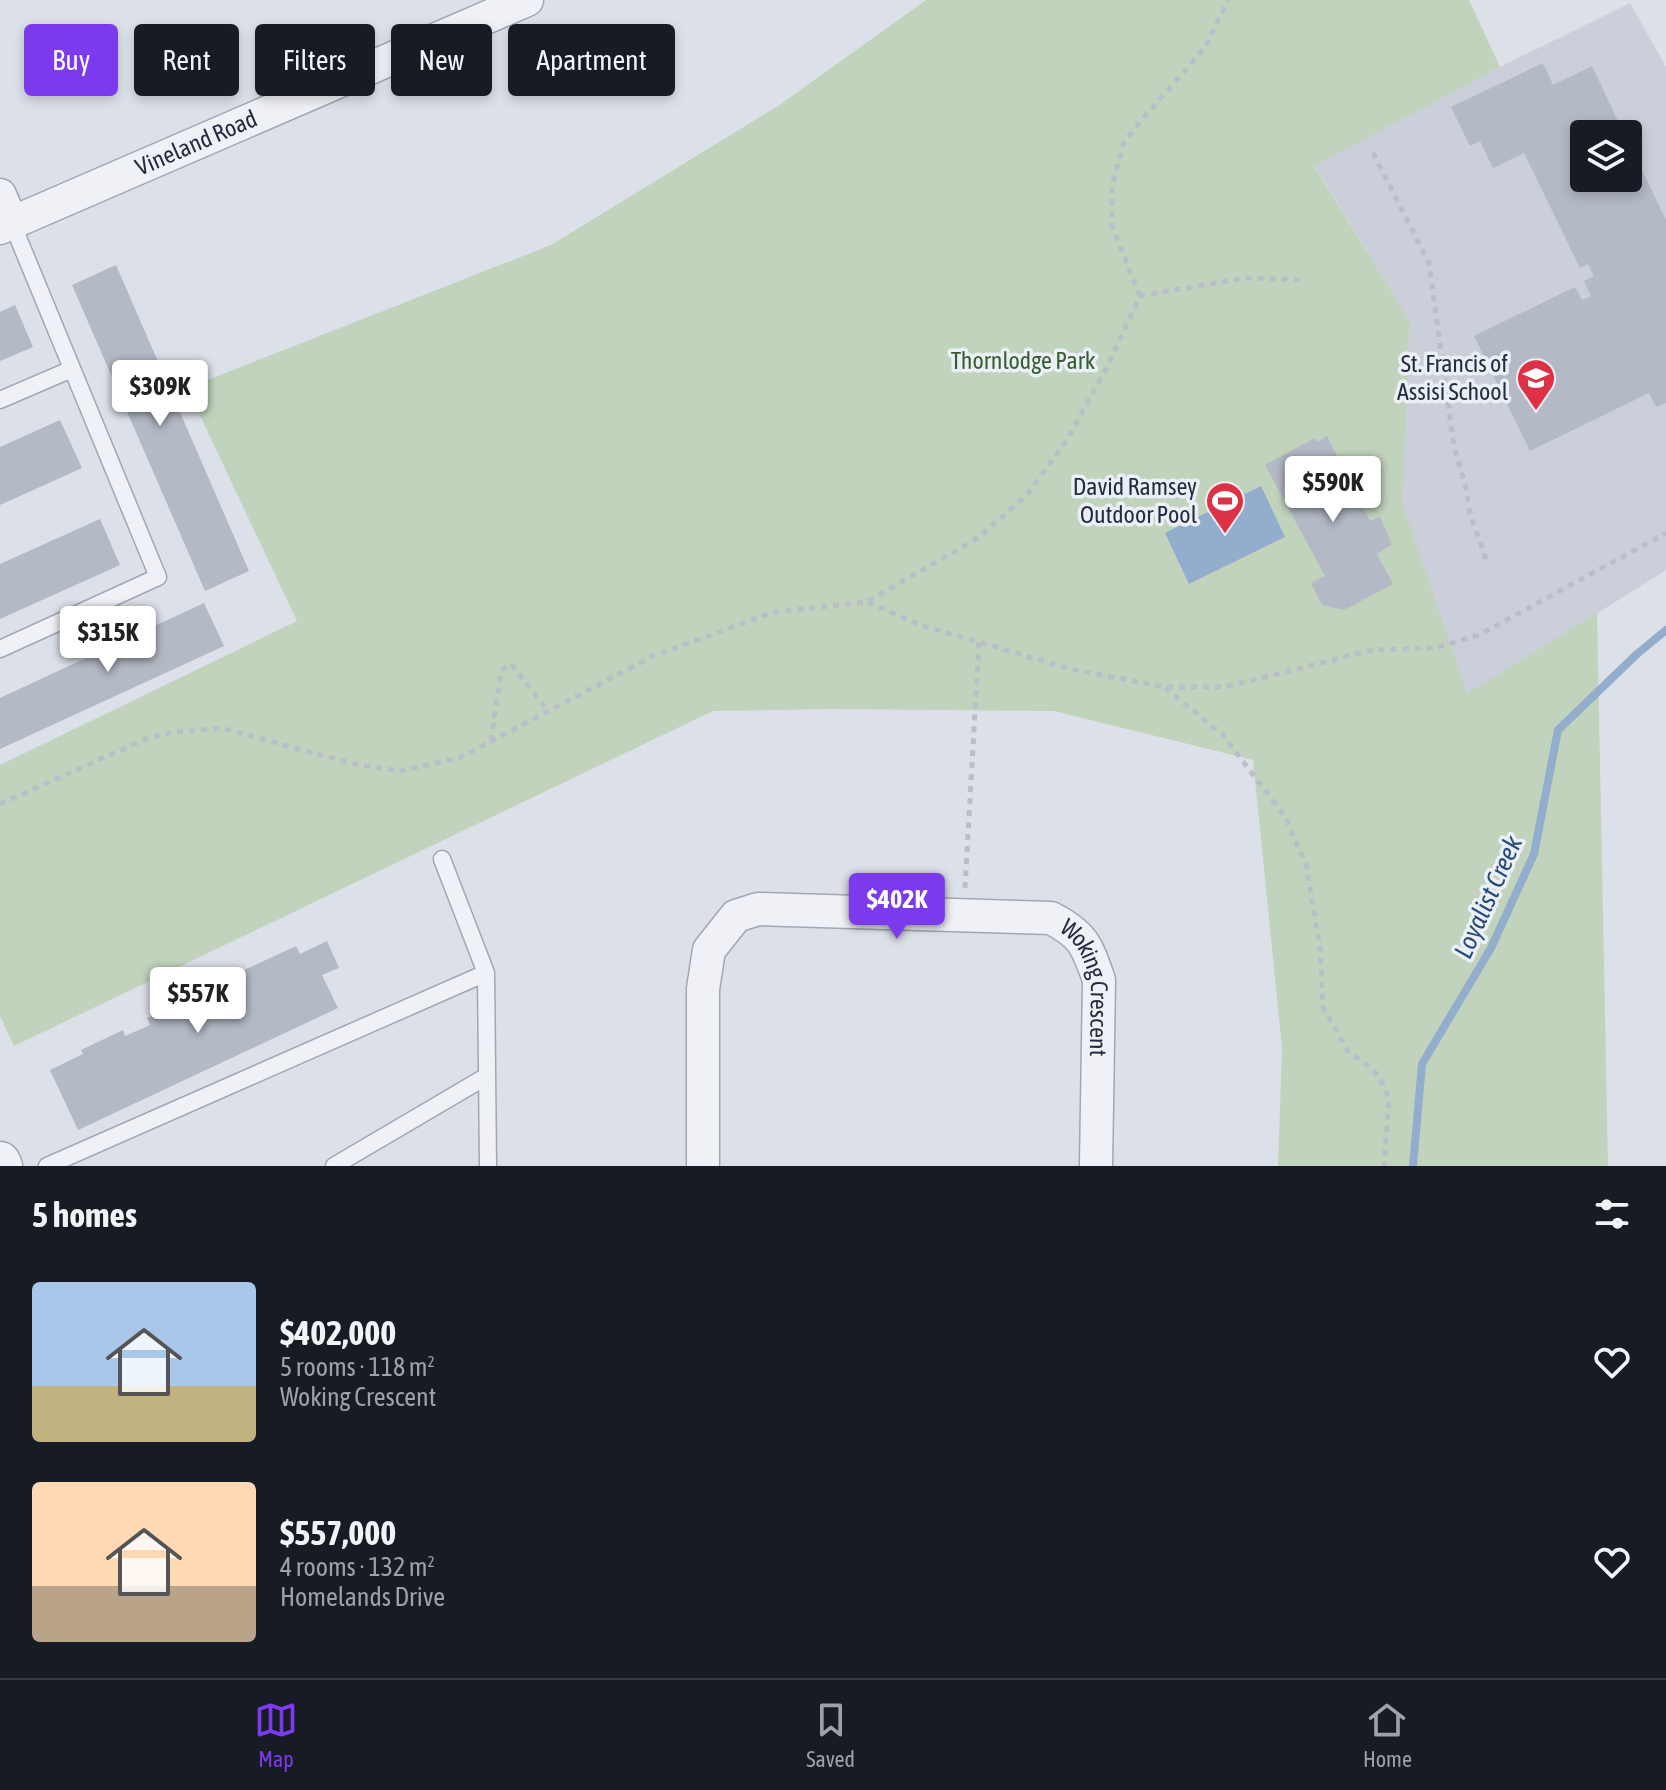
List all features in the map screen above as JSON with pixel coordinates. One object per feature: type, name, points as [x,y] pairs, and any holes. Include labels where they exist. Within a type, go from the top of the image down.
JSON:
[{"type":"street","name":"Vineland Road","points":[[4,215],[527,0]]},
{"type":"street","name":"Woking Crescent","points":[[703,1166],[703,989],[709,950],[736,916],[758,909],[1051,918],[1073,930],[1090,952],[1099,980],[1096,1166]]},
{"type":"lane","points":[[0,649],[158,577],[4,215]]},
{"type":"lane","points":[[0,400],[72,369]]},
{"type":"lane","points":[[442,859],[486,973],[488,1166]]},
{"type":"lane","points":[[47,1166],[486,973]]},
{"type":"lane","points":[[334,1166],[487,1076]]},
{"type":"path","points":[[0,804],[148,738],[175,732],[221,728],[351,763],[399,771],[459,758],[653,656],[774,612],[867,602],[979,537],[1027,495],[1068,438],[1107,367],[1140,296],[1112,226],[1112,186],[1124,142],[1204,49],[1228,0]]},
{"type":"path","points":[[1373,153],[1429,263],[1454,447],[1470,513],[1488,565]]},
{"type":"path","points":[[1140,296],[1245,278],[1304,280]]},
{"type":"path","points":[[867,602],[917,624],[1071,669],[1164,687],[1225,687],[1373,650],[1435,648],[1479,635],[1666,533]]},
{"type":"path","points":[[963,915],[979,641]]},
{"type":"path","points":[[491,741],[501,670],[511,664],[548,711]]},
{"type":"path","points":[[1164,687],[1222,734],[1284,815],[1306,864],[1320,948],[1323,1007],[1349,1053],[1379,1076],[1389,1098],[1384,1166]]},
{"type":"shaded area","name":"St. Francis of Assisi School","points":[[1630,3],[1666,67],[1666,570],[1467,695],[1401,503],[1410,321],[1314,165]]},
{"type":"green space","name":"Thornlodge Park","points":[[926,0],[1469,0],[1500,67],[1314,166],[1410,321],[1402,503],[1467,694],[1597,613],[1608,1166],[1278,1166],[1282,1048],[1253,760],[1054,711],[713,711],[14,1046],[0,1016],[0,765],[297,621],[187,388],[551,245],[778,106]]},
{"type":"water","name":"David Ramsey Outdoor Pool","points":[[1261,486],[1285,537],[1189,584],[1165,533]]},
{"type":"building","points":[[1543,63],[1553,85],[1592,66],[1617,120],[1570,120],[1570,192],[1642,192],[1642,170],[1666,220],[1666,403],[1656,407],[1649,393],[1530,451],[1474,336],[1575,287],[1582,300],[1591,296],[1584,281],[1594,276],[1588,264],[1580,268],[1524,153],[1493,168],[1480,141],[1470,146],[1451,107]]},
{"type":"building","points":[[116,265],[249,571],[205,591],[72,285]]},
{"type":"building","points":[[15,305],[33,347],[0,361],[0,312]]},
{"type":"building","points":[[60,420],[82,468],[0,505],[0,447]]},
{"type":"building","points":[[1327,436],[1370,521],[1380,517],[1392,544],[1377,554],[1393,584],[1344,610],[1322,605],[1311,583],[1325,576],[1265,465],[1315,438],[1317,442]]},
{"type":"building","points":[[100,519],[120,565],[0,619],[0,564]]},
{"type":"building","points":[[204,603],[224,646],[0,749],[0,698]]},
{"type":"building","points":[[327,941],[339,968],[322,975],[338,1008],[78,1130],[50,1070],[83,1054],[81,1050],[123,1030],[125,1036],[150,1025],[147,1018],[168,1008],[172,1015],[220,992],[216,983],[296,946],[300,954]]},
{"type":"waterway","name":"Loyalist Creek","points":[[1413,1166],[1422,1064],[1491,948],[1534,854],[1558,730],[1666,630]]},
{"type":"place","name":"St. Francis of Assisi School","points":[[1536,412]]},
{"type":"place","name":"David Ramsey Outdoor Pool","points":[[1225,535]]}]
